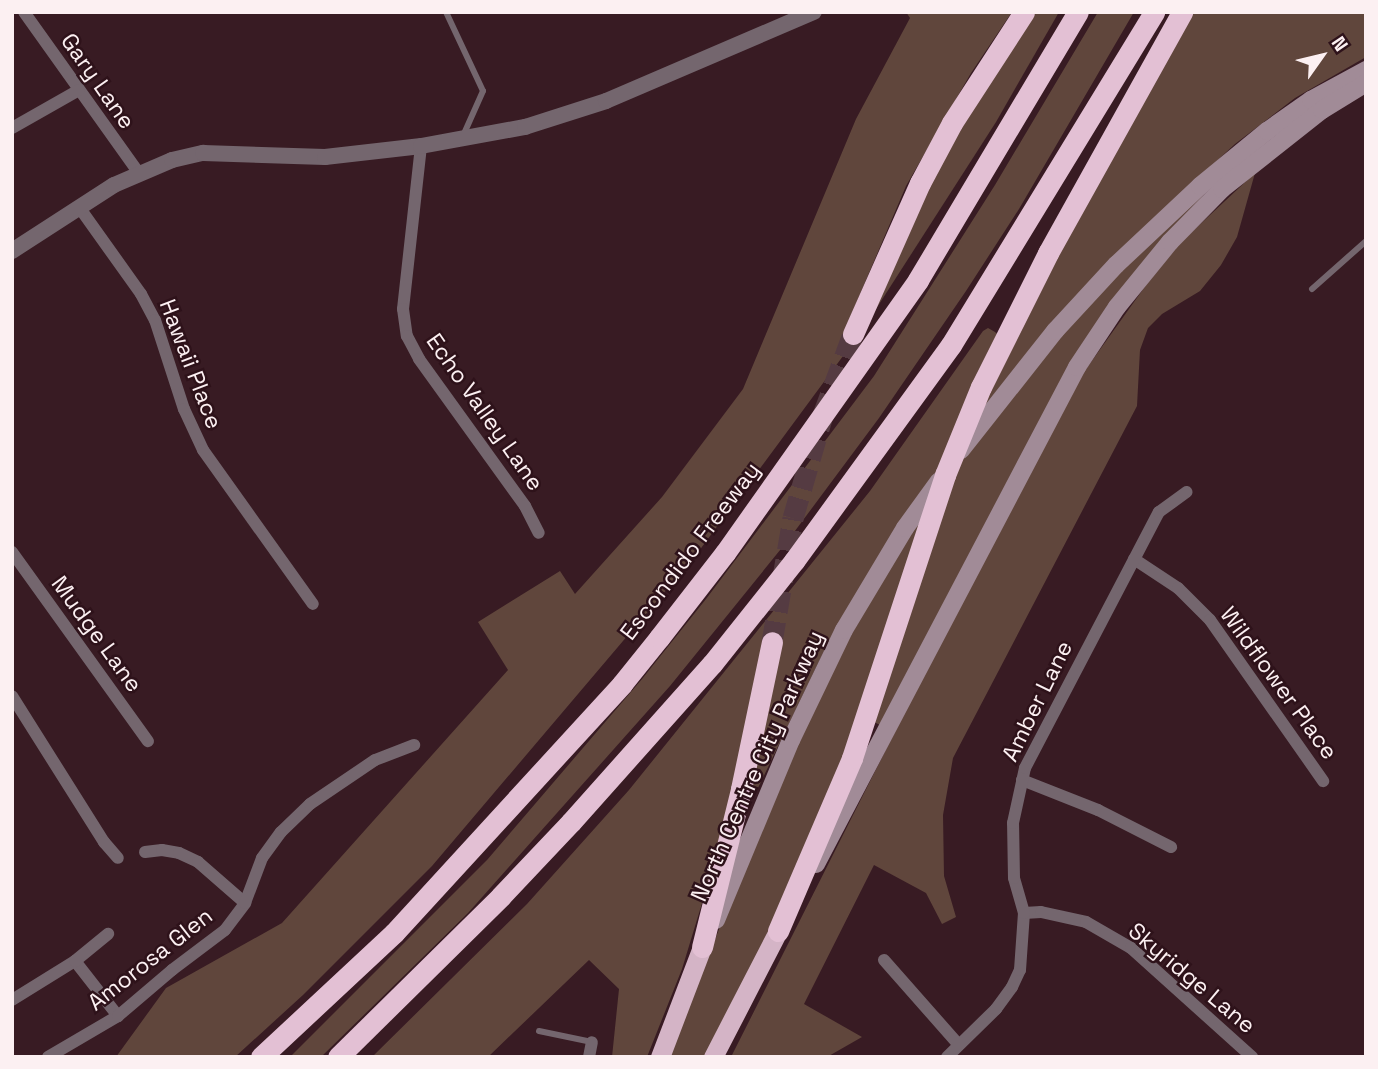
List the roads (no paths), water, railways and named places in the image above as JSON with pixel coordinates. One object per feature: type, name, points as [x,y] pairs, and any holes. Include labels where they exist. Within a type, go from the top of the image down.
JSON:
[{"type":"highway","points":[[853,334],[887,254],[939,147],[981,76],[1024,12]]},
{"type":"highway","name":"Escondido Freeway","points":[[261,1057],[394,933],[622,684],[659,638],[733,543],[918,280],[1078,12]]},
{"type":"highway","points":[[338,1057],[501,896],[571,822],[712,664],[794,561],[951,345],[1154,12]]},
{"type":"highway","points":[[713,1057],[778,931],[852,758],[944,475],[981,387],[1048,253],[1182,12]]},
{"type":"highway","points":[[702,947],[741,789],[772,642]]},
{"type":"highway","name":"North Centre City Parkway","points":[[660,1057],[702,947]]},
{"type":"main road","name":"North Centre City Parkway","points":[[702,947],[791,740],[844,630],[905,528],[981,422],[1055,331],[1098,284],[1200,186],[1267,131],[1311,100],[1366,70]]},
{"type":"main road","points":[[778,931],[1077,367],[1117,307],[1170,242],[1222,189],[1322,110],[1366,83]]},
{"type":"street","name":"Gary Lane","points":[[24,12],[139,173]]},
{"type":"street","points":[[12,251],[79,207],[139,173],[172,160],[203,153],[326,157],[421,146],[526,127],[592,106],[786,18],[814,12]]},
{"type":"street","points":[[12,128],[79,90]]},
{"type":"street","name":"Echo Valley Lane","points":[[421,146],[403,309],[407,336],[419,359],[524,506],[539,533]]},
{"type":"street","name":"Hawaii Place","points":[[79,207],[141,294],[155,320],[184,409],[203,450],[313,604]]},
{"type":"street","name":"Amber Lane","points":[[947,1057],[996,1009],[1012,987],[1021,958],[1024,913],[1014,878],[1013,823],[1022,780],[1159,512],[1187,492]]},
{"type":"street","name":"Mudge Lane","points":[[12,552],[148,741]]},
{"type":"street","name":"Wildflower Place","points":[[1134,559],[1178,588],[1210,620],[1323,781]]},
{"type":"street","points":[[12,696],[104,842],[118,858]]},
{"type":"street","name":"Amorosa Glen","points":[[48,1057],[118,1016],[225,930],[245,903],[262,858],[281,832],[310,804],[375,760],[414,745]]},
{"type":"street","points":[[1022,780],[1098,810],[1171,847]]},
{"type":"street","points":[[145,852],[162,850],[179,853],[198,862],[245,903]]},
{"type":"street","name":"Skyridge Lane","points":[[1024,913],[1041,912],[1086,922],[1131,948],[1252,1057]]},
{"type":"street","points":[[12,1000],[75,961],[108,934]]},
{"type":"street","points":[[884,960],[959,1045]]},
{"type":"street","points":[[75,961],[118,1016]]},
{"type":"street","points":[[589,1057],[592,1042]]},
{"type":"lane","points":[[446,12],[484,91],[463,138]]},
{"type":"lane","points":[[1312,289],[1366,241]]},
{"type":"lane","points":[[539,1031],[592,1042]]},
{"type":"tunnel","points":[[772,642],[793,518],[823,415],[853,334]]}]
